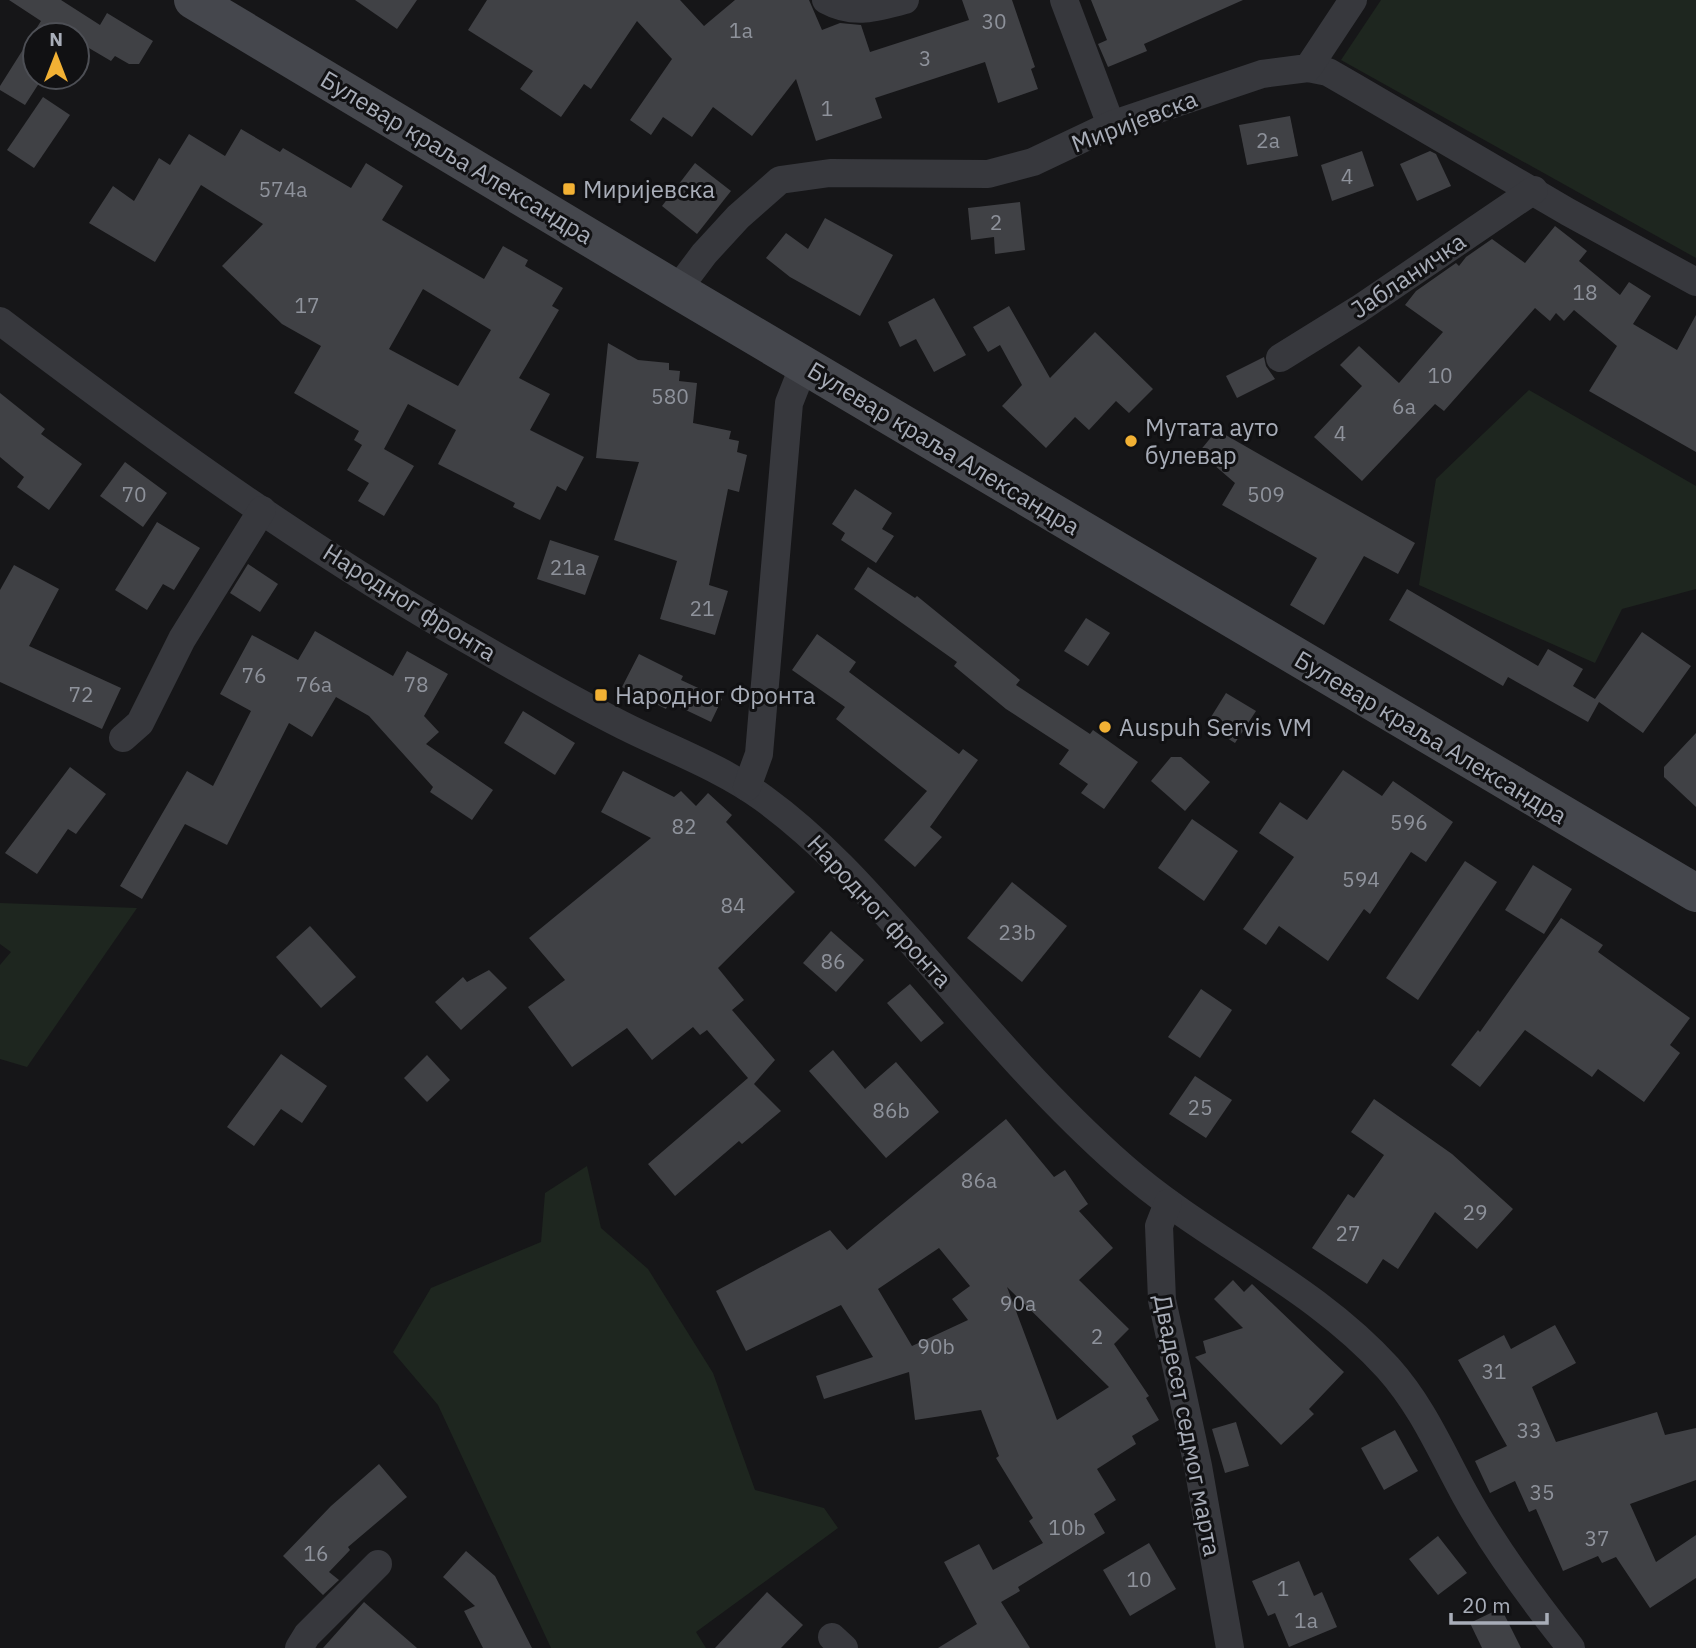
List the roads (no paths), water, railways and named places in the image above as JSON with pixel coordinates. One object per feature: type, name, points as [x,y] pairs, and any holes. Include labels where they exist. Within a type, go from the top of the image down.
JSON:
[{"type":"main road","name":"Булевар краља Александра","points":[[193,0],[677,290],[1696,892]]},
{"type":"street","points":[[826,0],[844,8],[868,10],[905,0]]},
{"type":"street","points":[[1064,0],[1111,125]]},
{"type":"street","points":[[1353,0],[1308,68],[1337,77],[1696,282]]},
{"type":"street","name":"Миријевска","points":[[677,290],[704,254],[738,217],[780,180],[830,173],[932,176],[988,174],[1033,162],[1111,125],[1262,74],[1308,68]]},
{"type":"street","name":"Јабланичка","points":[[1280,358],[1370,301],[1534,190]]},
{"type":"street","name":"Народног фронта","points":[[0,321],[188,462],[471,642],[617,723],[747,787],[806,830],[837,859],[962,1000],[1087,1133],[1168,1203],[1307,1295],[1387,1367],[1415,1400],[1462,1490],[1507,1562],[1571,1648]]},
{"type":"street","points":[[747,787],[759,754],[789,403],[804,365]]},
{"type":"street","points":[[122,738],[140,723],[182,639],[262,510]]},
{"type":"street","name":"Двадесет седмог марта","points":[[1168,1203],[1159,1226],[1162,1300],[1198,1465],[1230,1648]]},
{"type":"street","points":[[299,1648],[307,1634],[378,1564]]},
{"type":"place","name":"Миријевска","points":[[569,189]]},
{"type":"place","name":"Мутата ауто булевар","points":[[1131,441]]},
{"type":"place","name":"Народног Фронта","points":[[601,695]]},
{"type":"place","name":"Auspuh Servis VM","points":[[1105,727]]}]
